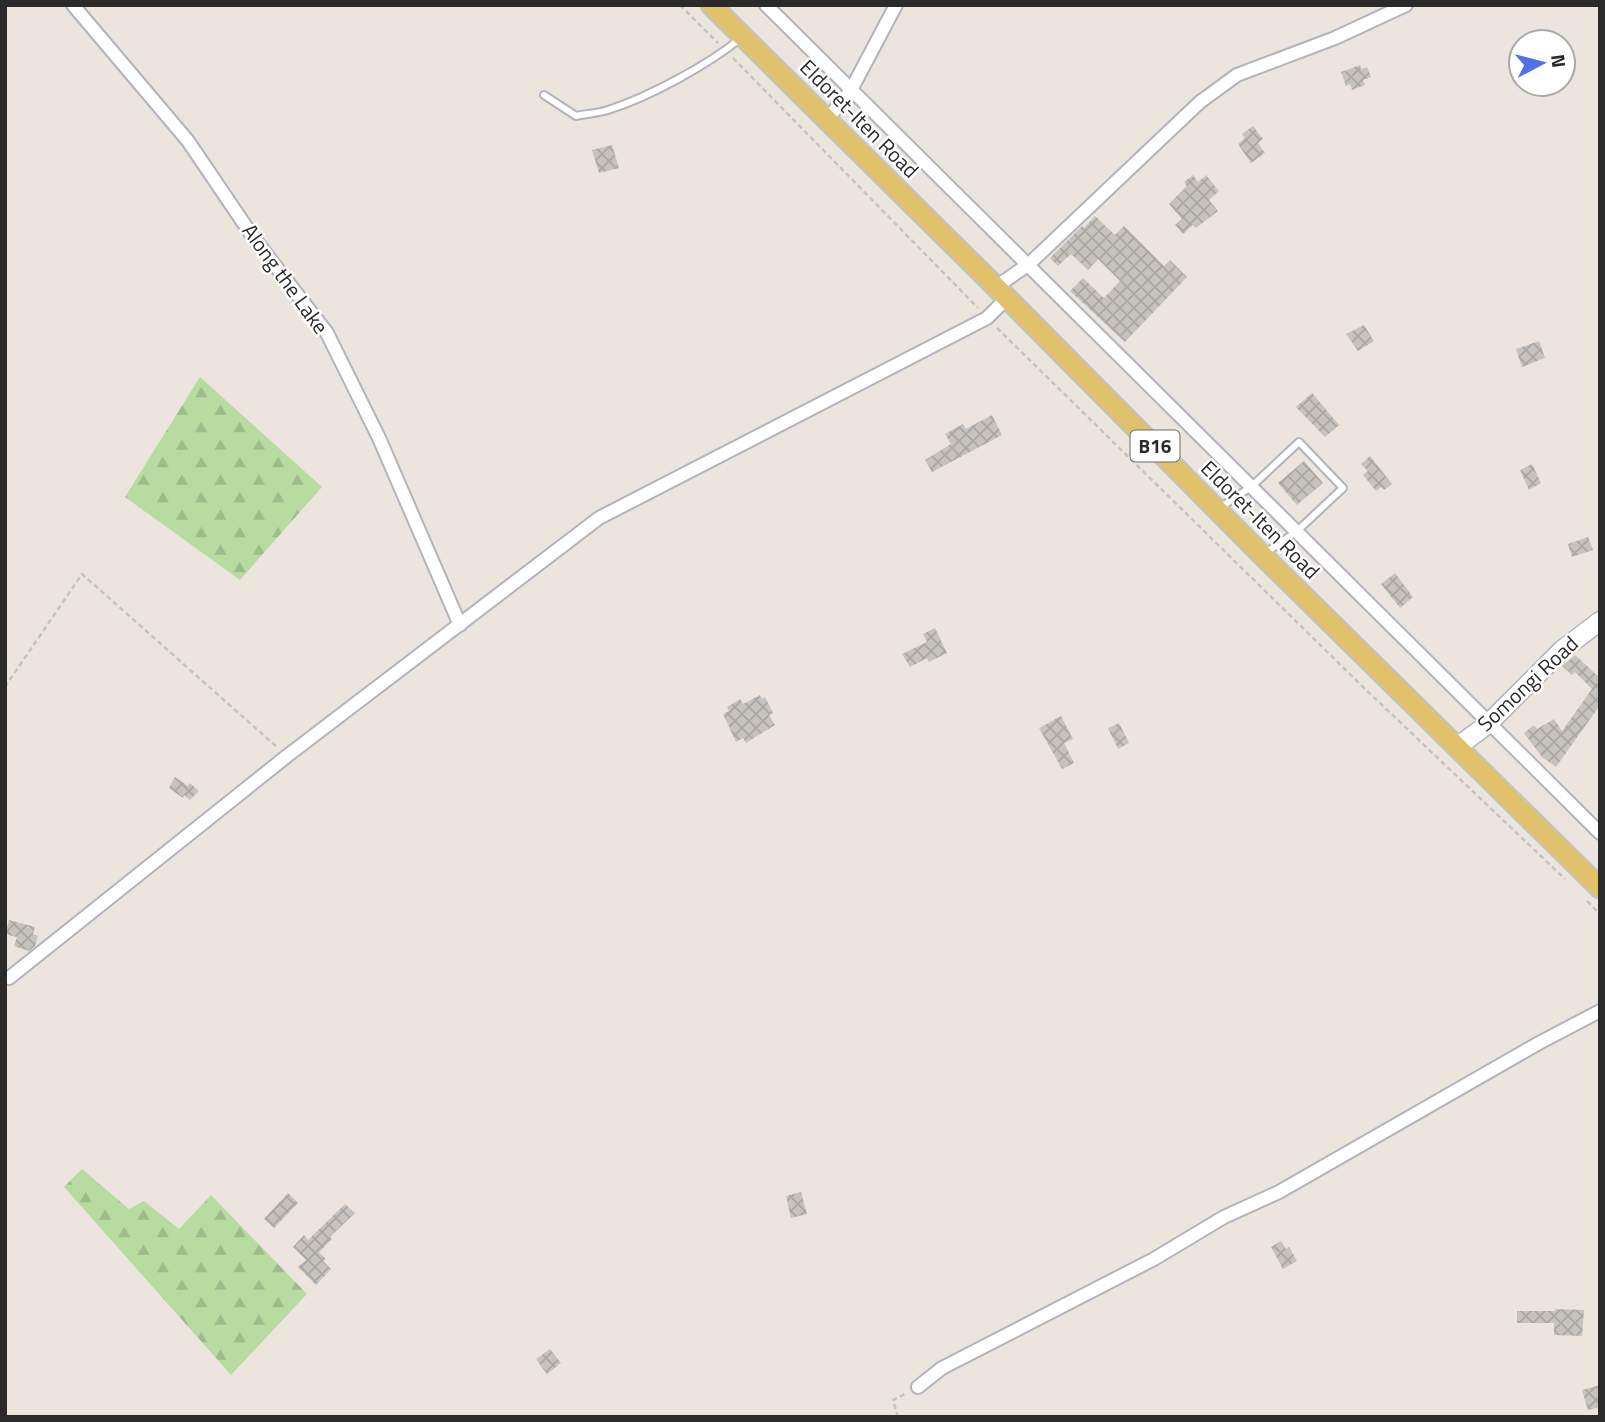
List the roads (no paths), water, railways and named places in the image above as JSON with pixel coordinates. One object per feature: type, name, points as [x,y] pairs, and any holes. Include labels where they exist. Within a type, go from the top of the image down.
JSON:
[{"type":"main road","name":"Eldoret-Iten Road","points":[[711,5],[1457,747],[1593,893]]},
{"type":"street","name":"Along the Lake","points":[[73,5],[188,141],[253,237],[327,333],[379,438],[460,625]]},
{"type":"street","points":[[766,5],[1600,833]]},
{"type":"street","points":[[827,120],[851,90],[895,5]]},
{"type":"street","points":[[9,978],[287,757],[599,518],[987,318],[1002,293],[1029,264],[1199,102],[1237,75],[1335,38],[1406,5]]},
{"type":"street","name":"Somongi Road","points":[[1457,747],[1488,724],[1562,650],[1600,621]]},
{"type":"street","points":[[918,1387],[954,1362],[1154,1259],[1224,1217],[1279,1192],[1600,1011]]},
{"type":"lane","points":[[544,95],[576,116],[608,110],[658,88],[743,37]]},
{"type":"lane","points":[[1218,509],[1251,487],[1300,442],[1343,488],[1296,532],[1262,555]]}]
